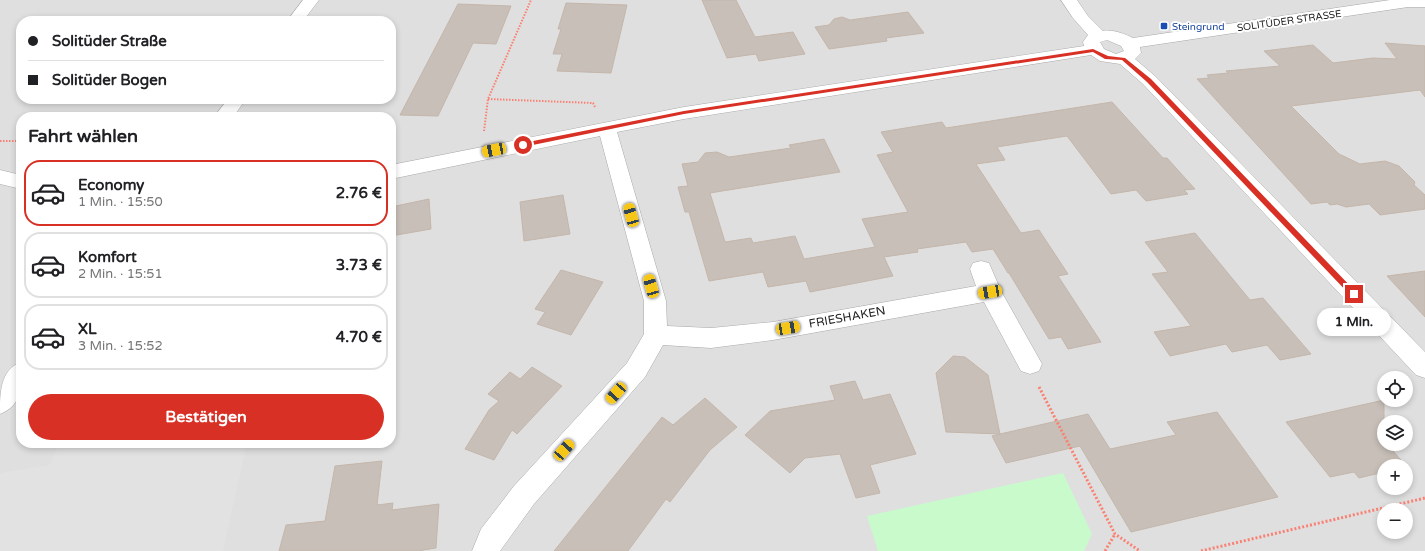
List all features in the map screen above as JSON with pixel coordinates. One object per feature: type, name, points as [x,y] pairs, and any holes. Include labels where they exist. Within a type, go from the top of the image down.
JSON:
[{"type":"street","points":[[299,16],[311,0]]},
{"type":"street","points":[[1069,0],[1075,11],[1086,24],[1096,43]]},
{"type":"street","name":"SOLITÜDER STRASSE","points":[[1096,43],[1107,58],[1126,51],[1408,2],[1425,2]]},
{"type":"street","points":[[396,171],[684,113],[1096,43],[1115,37],[1149,80],[1425,368]]},
{"type":"street","points":[[227,112],[233,104]]},
{"type":"street","points":[[486,551],[491,539],[524,495],[636,370],[656,335],[655,301],[607,129]]},
{"type":"street","points":[[0,177],[16,181]]},
{"type":"street","points":[[981,269],[990,292],[1030,364]]},
{"type":"street","name":"FRIESHAKEN","points":[[656,335],[711,338],[773,331],[990,292]]},
{"type":"street","points":[[0,403],[16,379]]},
{"type":"path","points":[[480,153],[488,99],[531,0]]},
{"type":"path","points":[[488,99],[593,103],[607,129]]},
{"type":"path","points":[[0,141],[16,141]]},
{"type":"path","points":[[1030,364],[1034,377],[1115,534],[1140,551]]},
{"type":"path","points":[[1201,551],[1425,498]]},
{"type":"path","points":[[1105,551],[1115,534]]},
{"type":"shaded area","points":[[0,0],[1425,0],[1425,551],[0,551]]},
{"type":"shaded area","points":[[57,448],[246,448],[223,551],[0,551],[0,473],[50,465]]},
{"type":"green space","points":[[1063,473],[1092,534],[1084,551],[878,551],[867,516]]},
{"type":"building","points":[[702,0],[736,0],[755,37],[793,32],[805,54],[759,61],[756,54],[727,58]]},
{"type":"building","points":[[566,3],[627,5],[611,73],[557,71],[562,54],[553,54],[561,29],[558,29]]},
{"type":"building","points":[[458,4],[511,6],[496,44],[473,43],[438,116],[400,115]]},
{"type":"building","points":[[908,12],[924,33],[886,38],[887,41],[829,49],[815,27],[829,25],[834,19],[842,17],[850,20]]},
{"type":"building","points":[[1385,43],[1425,46],[1425,97],[1420,90],[1291,106],[1339,154],[1360,164],[1385,161],[1399,166],[1415,182],[1414,185],[1425,195],[1425,209],[1380,215],[1369,204],[1346,207],[1337,204],[1330,205],[1327,202],[1311,204],[1197,79],[1209,78],[1207,75],[1228,73],[1226,71],[1280,66],[1264,51],[1313,45],[1333,63],[1373,58],[1397,59]]},
{"type":"building","points":[[1112,102],[1163,158],[1167,158],[1195,189],[1184,190],[1188,194],[1146,201],[1136,190],[1111,194],[1067,136],[997,147],[1005,160],[976,164],[1021,233],[1039,230],[1068,274],[1058,276],[1101,342],[1068,349],[1061,337],[1049,339],[993,249],[972,252],[966,242],[917,249],[918,252],[884,257],[893,276],[810,292],[806,281],[768,287],[763,272],[709,281],[689,212],[685,212],[678,187],[688,186],[682,164],[698,162],[705,153],[717,152],[729,157],[791,148],[789,145],[824,139],[840,172],[710,193],[725,242],[751,238],[753,243],[795,236],[804,259],[875,247],[862,219],[908,212],[877,155],[893,152],[881,132],[942,122],[946,128]]},
{"type":"building","points":[[563,195],[570,234],[524,241],[520,202]]},
{"type":"building","points":[[429,199],[431,229],[396,235],[396,206]]},
{"type":"building","points":[[1195,233],[1250,300],[1263,298],[1311,354],[1280,360],[1267,345],[1232,352],[1226,344],[1170,356],[1154,332],[1191,326],[1152,274],[1168,272],[1145,242]]},
{"type":"building","points":[[561,270],[603,282],[571,335],[537,324],[545,312],[535,309]]},
{"type":"building","points":[[1425,271],[1425,317],[1387,276]]},
{"type":"building","points":[[953,356],[965,357],[988,375],[1000,434],[946,432],[936,373]]},
{"type":"building","points":[[532,367],[562,386],[517,434],[512,430],[494,460],[465,449],[489,410],[499,401],[488,394],[510,372],[520,379]]},
{"type":"building","points":[[855,381],[863,400],[890,394],[916,454],[870,465],[880,493],[856,498],[840,454],[805,458],[790,473],[745,435],[770,411],[835,400],[830,386]]},
{"type":"building","points":[[705,398],[737,427],[710,450],[670,502],[666,499],[628,551],[554,551],[662,417],[673,425]]},
{"type":"building","points":[[1377,402],[1377,407],[1384,407],[1384,415],[1377,415],[1377,451],[1393,451],[1400,459],[1377,459],[1377,474],[1359,478],[1354,472],[1330,477],[1286,422]]},
{"type":"building","points":[[1217,412],[1278,497],[1131,532],[1080,446],[1006,463],[992,436],[1088,414],[1110,449],[1176,435],[1167,422]]},
{"type":"building","points":[[382,461],[377,505],[393,503],[392,510],[439,504],[436,548],[418,551],[279,551],[286,525],[325,521],[335,466]]},
{"type":"place","name":"Steingrund","points":[[1164,26]]},
{"type":"route","points":[[523,145],[684,113],[1093,50],[1107,58],[1124,59],[1149,80],[1354,294]]}]
